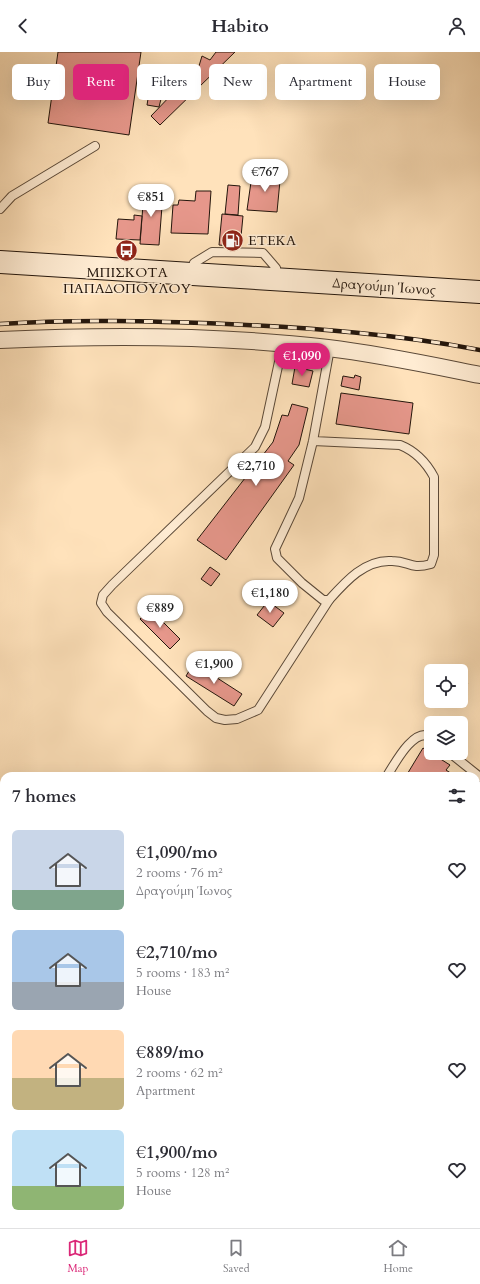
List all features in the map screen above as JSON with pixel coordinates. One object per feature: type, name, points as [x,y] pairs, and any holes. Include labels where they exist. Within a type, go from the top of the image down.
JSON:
[{"type":"main road","name":"Δραγούμη Ίωνος","points":[[0,262],[187,268],[282,274],[480,292]]},
{"type":"street","points":[[0,340],[58,337],[168,337],[283,343],[330,348],[413,361],[480,375]]},
{"type":"lane","points":[[0,208],[12,196],[95,146]]},
{"type":"lane","points":[[283,343],[265,427],[255,447],[112,585],[103,595],[101,603],[107,612],[207,711],[216,718],[225,720],[237,719],[258,710],[329,600],[364,567],[377,562],[393,560],[419,568],[431,564],[434,555],[434,477],[429,467],[411,450],[400,445],[313,441]]},
{"type":"lane","points":[[329,600],[323,600],[302,583],[277,558],[274,548],[299,498],[313,441],[330,348]]},
{"type":"lane","points":[[390,772],[407,745],[420,735],[424,736]]},
{"type":"lane","points":[[459,760],[474,772]]},
{"type":"building","points":[[58,52],[141,52],[139,64],[137,64],[137,80],[129,135],[48,123],[51,100],[65,100],[65,64],[56,64]]},
{"type":"building","points":[[216,52],[235,52],[223,64],[209,64],[209,77],[201,85],[201,64],[200,64],[202,56],[210,60]]},
{"type":"building","points":[[148,100],[161,100],[159,107],[147,105]]},
{"type":"building","points":[[166,100],[186,100],[160,125],[151,116]]},
{"type":"building","points":[[281,170],[277,212],[247,210],[251,182]]},
{"type":"building","points":[[228,185],[240,186],[238,215],[225,214]]},
{"type":"building","points":[[144,191],[163,193],[159,245],[140,244]]},
{"type":"building","points":[[196,191],[211,191],[208,234],[171,233],[173,205],[178,205],[179,200],[195,201]]},
{"type":"building","points":[[222,214],[243,216],[240,247],[219,245]]},
{"type":"building","points":[[134,215],[142,216],[140,240],[116,239],[118,219],[134,220]]},
{"type":"building","points":[[295,367],[313,371],[309,387],[292,384]]},
{"type":"building","points":[[355,375],[361,377],[359,390],[341,386],[343,376],[354,378]]},
{"type":"building","points":[[341,393],[413,403],[409,434],[336,424]]},
{"type":"building","points":[[292,404],[308,408],[299,445],[288,461],[294,465],[226,560],[197,540],[273,442],[282,415],[288,416]]},
{"type":"building","points":[[210,567],[220,574],[211,586],[201,579]]},
{"type":"building","points":[[268,601],[284,613],[273,627],[257,615]]},
{"type":"building","points":[[150,609],[180,639],[170,649],[140,619]]},
{"type":"building","points":[[194,663],[242,694],[234,706],[186,676]]},
{"type":"building","points":[[423,748],[424,760],[442,760],[450,765],[446,770],[449,772],[408,772]]},
{"type":"railway","points":[[0,324],[57,321],[227,324],[323,330],[386,336],[449,344],[480,350]]},
{"type":"place","name":"ΕΤΕΚΑ","points":[[233,240]]},
{"type":"place","name":"ΜΠΙΣΚΟΤΑ ΠΑΠΑΔΟΠΟΥΛΟΥ","points":[[127,250]]}]
